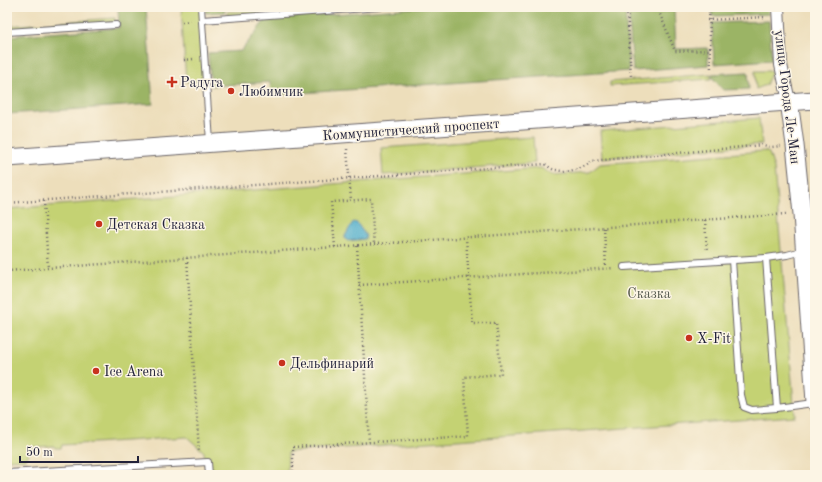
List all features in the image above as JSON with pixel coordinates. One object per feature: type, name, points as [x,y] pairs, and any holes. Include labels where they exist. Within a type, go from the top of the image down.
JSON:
[{"type":"main road","name":"Коммунистический проспект","points":[[7,158],[815,100]]},
{"type":"main road","name":"улица Города Ле-Ман","points":[[789,101],[802,214],[815,402]]},
{"type":"street","name":"улица Города Ле-Ман","points":[[778,12],[781,65],[789,101]]},
{"type":"lane","points":[[201,7],[210,143]]},
{"type":"lane","points":[[202,20],[380,7]]},
{"type":"lane","points":[[7,32],[116,25]]},
{"type":"lane","points":[[624,267],[766,258],[788,255],[804,250]]},
{"type":"lane","points":[[766,258],[776,408]]},
{"type":"lane","points":[[732,260],[741,395],[744,407],[752,410],[815,402]]},
{"type":"lane","points":[[7,473],[101,472],[208,462],[209,475]]},
{"type":"path","points":[[626,7],[631,76]]},
{"type":"path","points":[[657,7],[674,51],[710,50]]},
{"type":"path","points":[[709,7],[708,20],[711,70]]},
{"type":"path","points":[[814,7],[815,17]]},
{"type":"path","points":[[708,20],[778,12]]},
{"type":"path","points":[[346,134],[351,200]]},
{"type":"path","points":[[7,203],[545,164],[556,171],[579,169],[587,166],[592,160],[763,145],[772,147],[795,145]]},
{"type":"path","points":[[335,247],[331,202],[351,200],[371,199],[374,244]]},
{"type":"path","points":[[44,201],[48,268]]},
{"type":"path","points":[[7,271],[802,214]]},
{"type":"path","points":[[705,220],[707,262]]},
{"type":"path","points":[[604,228],[606,268]]},
{"type":"path","points":[[293,475],[293,447],[468,436],[464,377],[501,374],[496,323],[472,324],[466,238]]},
{"type":"path","points":[[357,246],[369,442]]},
{"type":"path","points":[[187,258],[199,462]]},
{"type":"path","points":[[359,285],[624,267]]},
{"type":"green space","points":[[118,7],[146,7],[153,104],[7,114],[7,36],[119,28]]},
{"type":"green space","points":[[181,7],[201,7],[206,81],[186,82]]},
{"type":"green space","points":[[205,7],[224,7],[225,12],[206,13]]},
{"type":"green space","points":[[306,7],[352,7],[227,16],[227,12]]},
{"type":"green space","points":[[427,7],[625,7],[629,71],[271,95],[270,82],[211,86],[208,53],[241,51],[266,19]]},
{"type":"green space","points":[[628,7],[674,7],[676,49],[708,48],[708,65],[633,71]]},
{"type":"green space","points":[[711,7],[768,7],[769,14],[712,16]]},
{"type":"green space","points":[[115,18],[115,22],[7,30],[7,26]]},
{"type":"green space","points":[[769,21],[772,60],[714,64],[712,23]]},
{"type":"green space","points":[[755,71],[772,71],[766,85],[756,89]]},
{"type":"green space","points":[[748,72],[749,89],[723,90],[712,77],[712,74]]},
{"type":"green space","points":[[711,74],[711,79],[610,86],[610,82]]},
{"type":"green space","points":[[759,118],[762,144],[602,158],[600,131]]},
{"type":"green space","points":[[533,137],[535,163],[383,175],[381,148]]},
{"type":"green space","name":"Сказка","points":[[765,151],[769,153],[774,168],[795,416],[288,452],[287,475],[206,475],[204,452],[187,437],[62,445],[61,448],[55,448],[54,446],[33,447],[26,459],[7,460],[7,209],[541,168],[552,175],[590,172],[600,164]]},
{"type":"water","points":[[353,222],[357,223],[366,236],[365,239],[348,241],[345,239],[345,236]]},
{"type":"place","name":"Радуга","points":[[172,82]]},
{"type":"place","name":"Любимчик","points":[[231,91]]},
{"type":"place","name":"Детская Сказка","points":[[99,224]]},
{"type":"place","name":"X-Fit","points":[[689,338]]},
{"type":"place","name":"Дельфинарий","points":[[282,363]]},
{"type":"place","name":"Ice Arena","points":[[96,371]]}]
